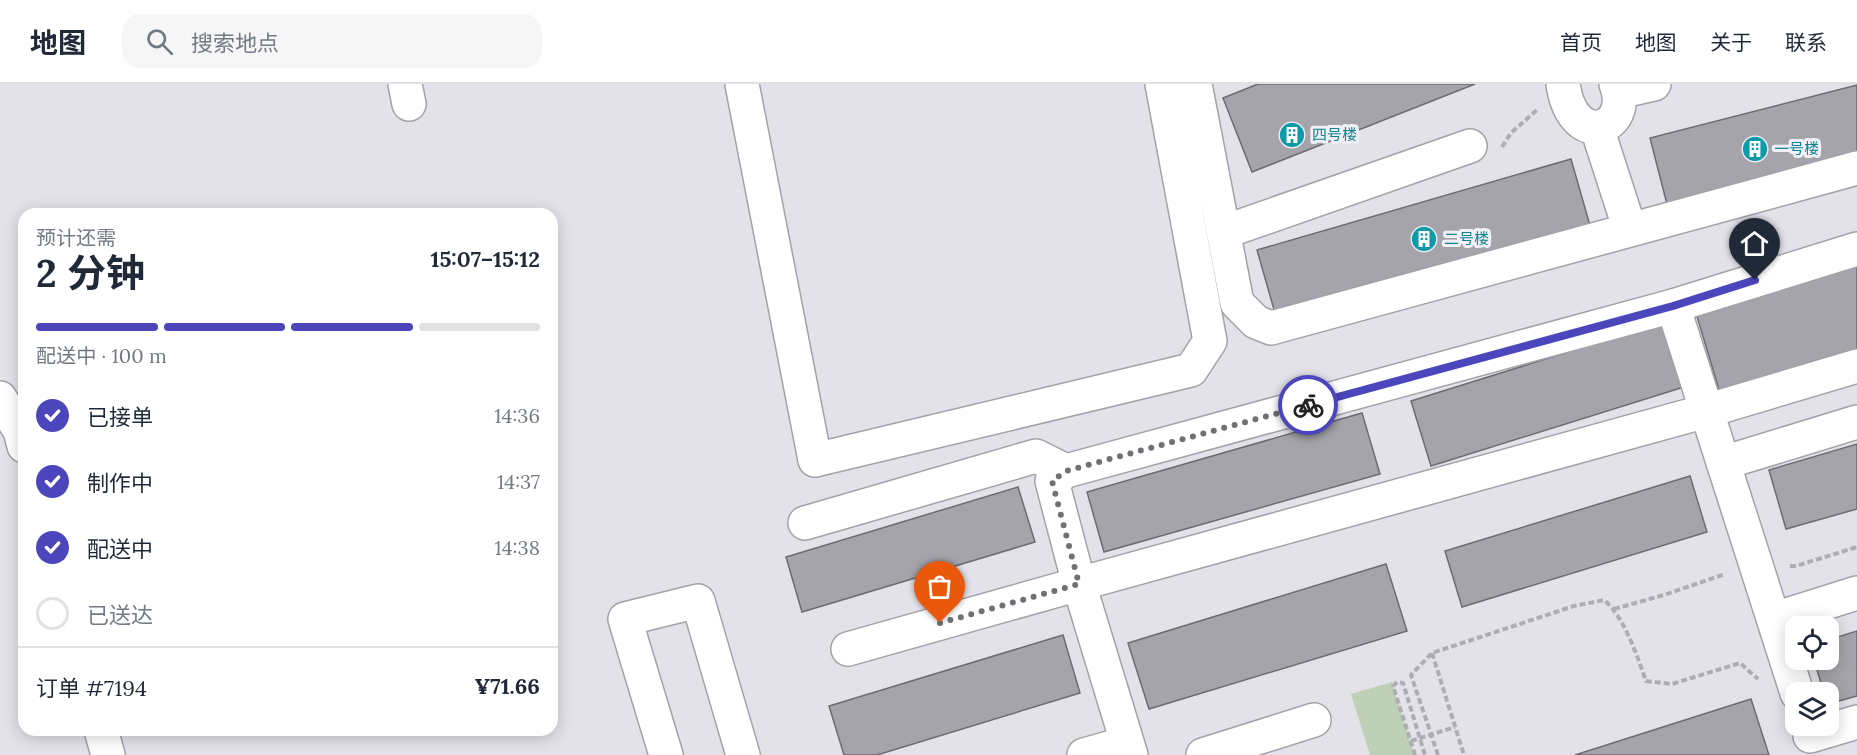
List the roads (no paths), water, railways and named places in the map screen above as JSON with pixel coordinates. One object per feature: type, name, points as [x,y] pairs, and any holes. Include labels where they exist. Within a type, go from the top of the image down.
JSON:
[{"type":"street","points":[[742,84],[815,459],[1191,370],[1210,341],[1162,84]]},
{"type":"street","points":[[1196,84],[1237,303],[1256,322],[1271,328],[1857,168]]},
{"type":"street","points":[[1564,90],[1573,114],[1587,127],[1597,128],[1613,119],[1620,102],[1618,88],[1654,84]]},
{"type":"street","points":[[1597,128],[1630,230]]},
{"type":"street","points":[[1224,232],[1470,146]]},
{"type":"street","points":[[1084,755],[1129,749],[1079,584],[1052,481],[1066,471],[1673,306],[1857,249]]},
{"type":"street","points":[[1673,306],[1794,682]]},
{"type":"street","points":[[848,649],[1706,411],[1857,366]]},
{"type":"street","points":[[0,398],[18,428]]},
{"type":"street","points":[[1723,463],[1857,422]]},
{"type":"street","points":[[805,523],[1036,456],[1066,471]]},
{"type":"street","points":[[1774,619],[1857,593]]},
{"type":"street","points":[[666,755],[625,619],[698,601],[743,755]]},
{"type":"street","points":[[1203,755],[1314,720]]},
{"type":"street","points":[[1811,739],[1857,722]]},
{"type":"street","points":[[103,736],[108,755]]},
{"type":"place","name":"四号楼","points":[[1292,135]]},
{"type":"place","name":"一号楼","points":[[1755,149]]},
{"type":"place","name":"二号楼","points":[[1424,239]]}]
